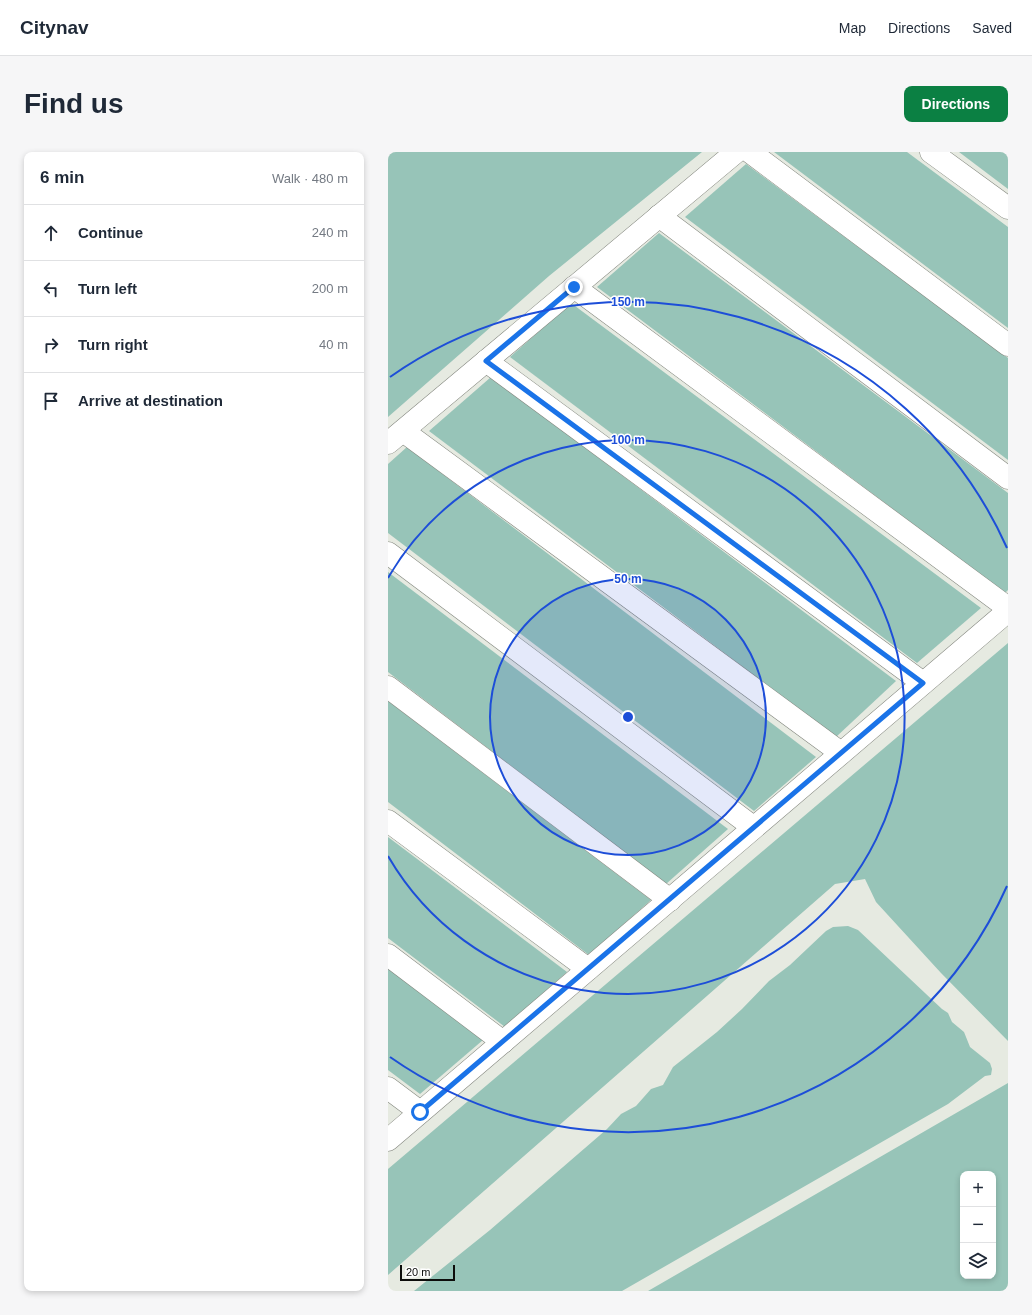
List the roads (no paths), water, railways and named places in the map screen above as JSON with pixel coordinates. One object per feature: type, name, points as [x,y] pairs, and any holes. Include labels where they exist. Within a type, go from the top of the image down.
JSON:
[{"type":"lane","points":[[736,152],[395,437],[841,753]]},
{"type":"lane","points":[[750,152],[1008,345]]},
{"type":"lane","points":[[932,152],[1008,208]]},
{"type":"lane","points":[[659,216],[1008,478]]},
{"type":"lane","points":[[574,287],[1008,608]]},
{"type":"lane","points":[[486,361],[923,683]]},
{"type":"lane","points":[[388,553],[753,827]]},
{"type":"lane","points":[[388,1140],[1008,611]]},
{"type":"lane","points":[[388,687],[670,900]]},
{"type":"lane","points":[[388,821],[588,969]]},
{"type":"lane","points":[[388,955],[503,1042]]},
{"type":"lane","points":[[388,1088],[420,1112]]},
{"type":"water","points":[[388,152],[702,152],[549,276],[388,417]]},
{"type":"water","points":[[774,152],[907,152],[1008,227],[1008,328]]},
{"type":"water","points":[[959,152],[1008,152],[1008,189]]},
{"type":"water","points":[[746,164],[1008,358],[1008,460],[685,217]]},
{"type":"water","points":[[659,233],[1008,493],[1008,590],[1005,593],[597,287]]},
{"type":"water","points":[[571,303],[981,608],[917,663],[510,357]]},
{"type":"water","points":[[491,377],[896,681],[836,737],[429,431]]},
{"type":"water","points":[[407,447],[816,757],[754,811],[388,533],[388,464]]},
{"type":"water","points":[[388,572],[728,829],[666,884],[388,672]]},
{"type":"water","points":[[1008,643],[1008,1041],[941,973],[876,902],[865,879],[835,884],[388,1275],[388,1169]]},
{"type":"water","points":[[388,701],[651,900],[589,955],[388,802]]},
{"type":"water","points":[[388,837],[567,972],[505,1027],[388,938]]},
{"type":"water","points":[[848,926],[858,930],[948,1013],[952,1022],[964,1032],[970,1047],[990,1063],[992,1069],[991,1075],[985,1076],[948,1104],[622,1291],[414,1291],[490,1230],[607,1129],[621,1114],[636,1106],[651,1089],[663,1085],[673,1067],[717,1032],[769,981],[790,965],[826,931],[833,927]]},
{"type":"water","points":[[388,968],[483,1040],[420,1094],[388,1070]]},
{"type":"water","points":[[1008,1083],[1008,1291],[648,1291]]}]
